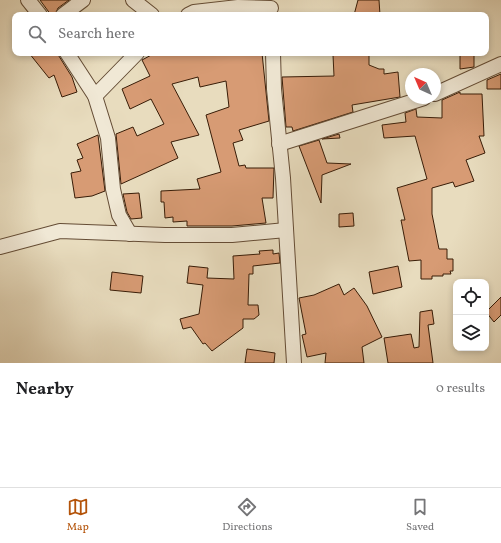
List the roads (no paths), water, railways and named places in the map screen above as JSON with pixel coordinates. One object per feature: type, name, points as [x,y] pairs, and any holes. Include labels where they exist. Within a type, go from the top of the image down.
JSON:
[{"type":"street","points":[[28,0],[38,12]]},
{"type":"street","points":[[67,12],[83,0]]},
{"type":"street","points":[[132,0],[148,12]]},
{"type":"street","points":[[194,12],[238,7],[271,8]]},
{"type":"street","points":[[69,56],[95,96],[108,138],[113,189],[119,215],[130,234]]},
{"type":"street","points":[[95,96],[135,56]]},
{"type":"street","points":[[273,56],[279,144],[283,178],[294,363]]},
{"type":"street","points":[[441,91],[501,64]]},
{"type":"street","points":[[279,144],[405,104]]},
{"type":"street","points":[[0,248],[60,231],[130,234],[232,235],[286,230]]}]
